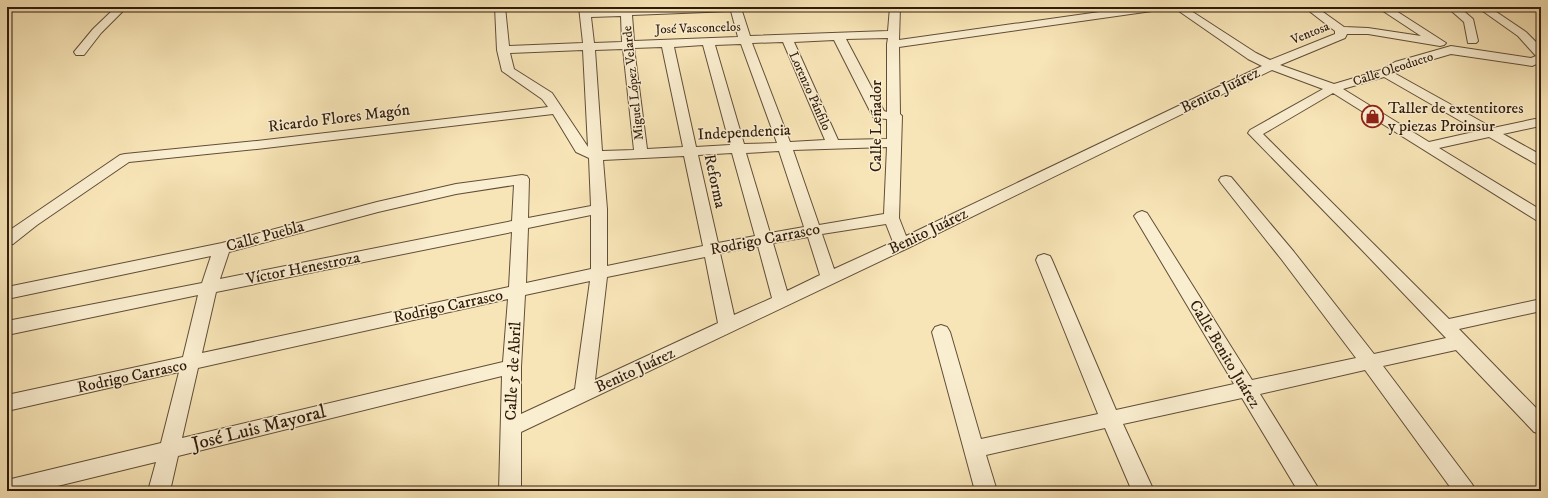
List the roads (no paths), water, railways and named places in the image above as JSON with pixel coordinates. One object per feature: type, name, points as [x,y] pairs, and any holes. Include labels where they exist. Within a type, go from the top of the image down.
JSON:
[{"type":"street","points":[[80,52],[97,31],[122,7]]},
{"type":"street","points":[[500,7],[503,50],[508,71],[547,96],[581,149],[595,156]]},
{"type":"street","points":[[584,11],[755,7]]},
{"type":"street","name":"Calle Leñador","points":[[895,7],[893,39],[894,143],[891,218],[902,244]]},
{"type":"street","name":"José Vasconcelos","points":[[503,50],[838,36],[893,39],[1159,7]]},
{"type":"street","points":[[1178,7],[1252,56],[1270,65],[1333,88],[1429,146],[1534,206],[1541,217]]},
{"type":"street","name":"Ventosa","points":[[1270,65],[1277,60],[1341,36],[1341,30],[1309,7]]},
{"type":"street","points":[[1382,7],[1451,50]]},
{"type":"street","points":[[1452,7],[1469,21],[1472,41]]},
{"type":"street","points":[[1482,7],[1522,34],[1541,54]]},
{"type":"street","points":[[736,8],[745,40],[785,147],[829,277]]},
{"type":"street","name":"Miguel López Velarde","points":[[626,10],[628,45],[641,154]]},
{"type":"street","name":"Benito Juárez","points":[[584,11],[589,46],[598,209],[599,273],[584,394]]},
{"type":"street","points":[[1341,30],[1368,31],[1440,43]]},
{"type":"street","points":[[838,36],[879,115],[894,116]]},
{"type":"street","name":"Lorenzo Pánfilo","points":[[786,38],[834,144]]},
{"type":"street","points":[[708,42],[781,300]]},
{"type":"street","name":"Reforma","points":[[667,43],[728,326]]},
{"type":"street","name":"Calle Oleoducto","points":[[1446,326],[1287,164],[1254,133],[1333,88],[1385,73],[1399,65],[1451,50],[1532,62],[1541,58]]},
{"type":"street","points":[[1506,59],[1541,71]]},
{"type":"street","name":"Benito Juárez","points":[[510,428],[902,244],[1270,65]]},
{"type":"street","points":[[1385,73],[1541,161]]},
{"type":"street","name":"Ricardo Flores Magón","points":[[7,240],[32,221],[125,158],[257,145],[557,110]]},
{"type":"street","points":[[1429,146],[1535,124]]},
{"type":"street","name":"Independencia","points":[[595,156],[739,150],[834,144],[894,143]]},
{"type":"street","name":"Calle 5 de Abril","points":[[510,491],[512,367],[518,291],[519,224],[522,179]]},
{"type":"street","name":"Calle Puebla","points":[[7,293],[222,248],[377,207],[456,188],[522,179]]},
{"type":"street","points":[[1226,180],[1262,223],[1371,362],[1465,491]]},
{"type":"street","name":"Víctor Henestroza","points":[[7,328],[598,209]]},
{"type":"street","name":"Calle Benito Juárez","points":[[1142,216],[1309,491]]},
{"type":"street","name":"Rodrigo Carrasco","points":[[7,403],[599,273],[813,229],[891,218]]},
{"type":"street","points":[[159,491],[209,287],[222,248]]},
{"type":"street","points":[[1044,260],[1110,418],[1143,491]]},
{"type":"street","points":[[1541,305],[1446,326],[1541,425]]},
{"type":"street","points":[[941,332],[986,491]]},
{"type":"street","points":[[974,449],[1460,342]]},
{"type":"street","name":"José Luis Mayoral","points":[[7,489],[512,367]]},
{"type":"place","name":"Taller de extentitores y piezas Proinsur","points":[[1372,117]]}]
